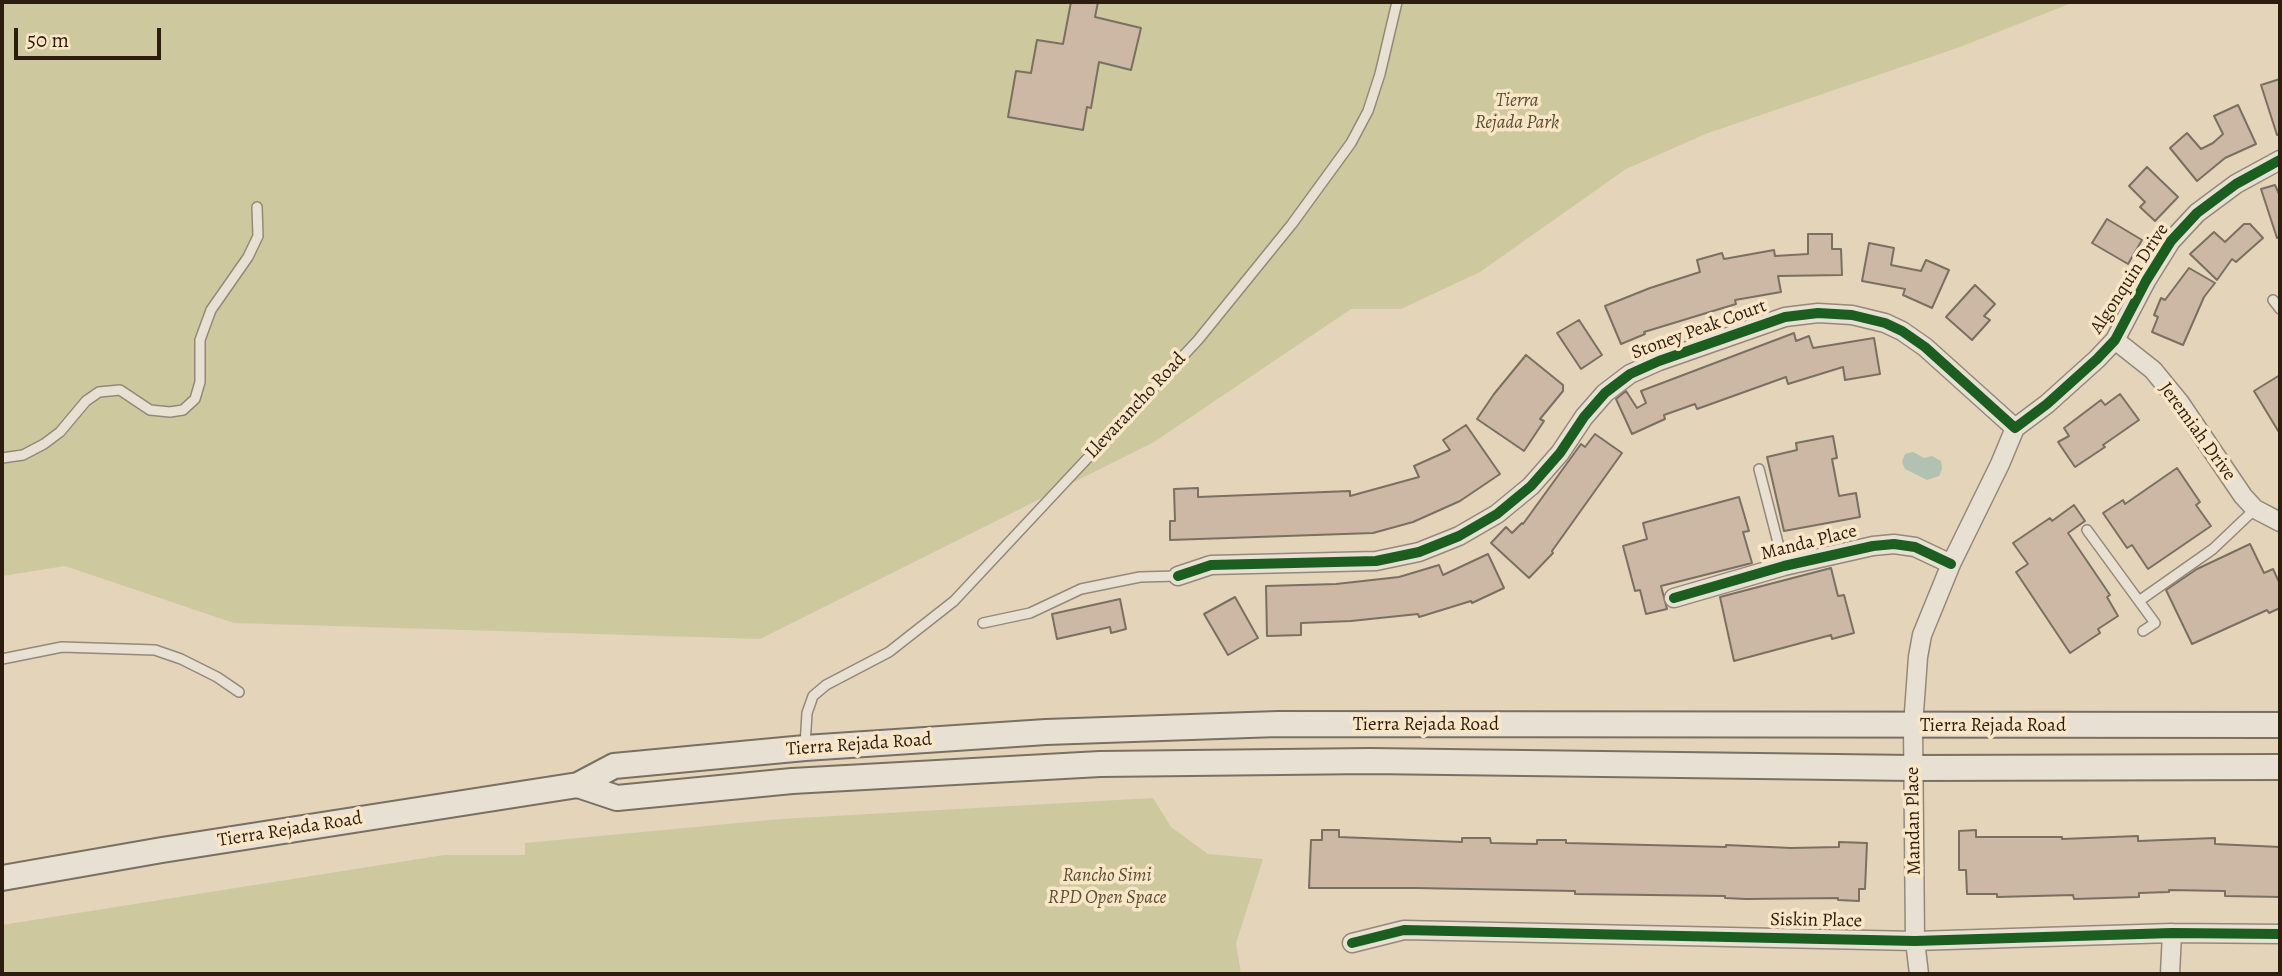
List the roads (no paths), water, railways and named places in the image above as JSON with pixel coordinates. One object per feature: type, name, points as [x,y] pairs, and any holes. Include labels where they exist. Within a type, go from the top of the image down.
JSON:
[{"type":"main road","name":"Tierra Rejada Road","points":[[2,878],[162,850],[578,785],[614,766],[804,748],[1046,732],[1278,724],[2280,725]]},
{"type":"main road","name":"Tierra Rejada Road","points":[[578,785],[617,797],[792,781],[1100,764],[1370,761],[1913,768],[2280,767]]},
{"type":"street","name":"Algonquin Drive","points":[[2015,428],[2047,404],[2115,340],[2171,241],[2207,206],[2236,184],[2280,160]]},
{"type":"street","name":"Stoney Peak Court","points":[[1178,576],[1211,565],[1376,561],[1419,552],[1459,536],[1497,514],[1531,486],[1560,453],[1584,417],[1605,393],[1630,374],[1659,361],[1785,317],[1818,313],[1852,315],[1885,323],[1902,331],[1924,347],[2015,428]]},
{"type":"street","name":"Jeremiah Drive","points":[[2115,340],[2153,370],[2180,403],[2243,496],[2255,509],[2280,522]]},
{"type":"street","name":"Mandan Place","points":[[1919,974],[1915,941],[1913,768],[1918,657],[1922,635],[1951,564],[2015,428]]},
{"type":"street","name":"Manda Place","points":[[1674,597],[1784,566],[1873,545],[1914,547],[1951,564]]},
{"type":"street","name":"Siskin Place","points":[[1352,943],[1404,930],[1915,941],[2172,933],[2280,934]]},
{"type":"street","points":[[2170,974],[2172,933]]},
{"type":"lane","name":"Llevarancho Road","points":[[804,748],[807,713],[813,696],[826,685],[889,652],[954,601],[1198,340],[1292,224],[1351,143],[1368,111],[1397,2]]},
{"type":"lane","points":[[2,458],[23,455],[44,444],[60,432],[86,401],[99,392],[120,390],[150,410],[170,412],[183,410],[195,400],[200,382],[200,340],[211,310],[248,257],[258,236],[257,207]]},
{"type":"lane","points":[[2273,300],[2280,309]]},
{"type":"lane","points":[[1759,469],[1784,566]]},
{"type":"lane","points":[[2139,601],[2213,549],[2255,509]]},
{"type":"lane","points":[[2087,530],[2155,623],[2143,631]]},
{"type":"lane","points":[[983,623],[1030,613],[1081,589],[1140,577],[1178,576]]},
{"type":"lane","points":[[2,659],[62,647],[155,650],[181,659],[217,677],[239,692]]},
{"type":"park label","name":"Tierra Rejada Park","points":[[1517,112]]},
{"type":"park label","name":"Rancho Simi RPD Open Space","points":[[1107,887]]}]
